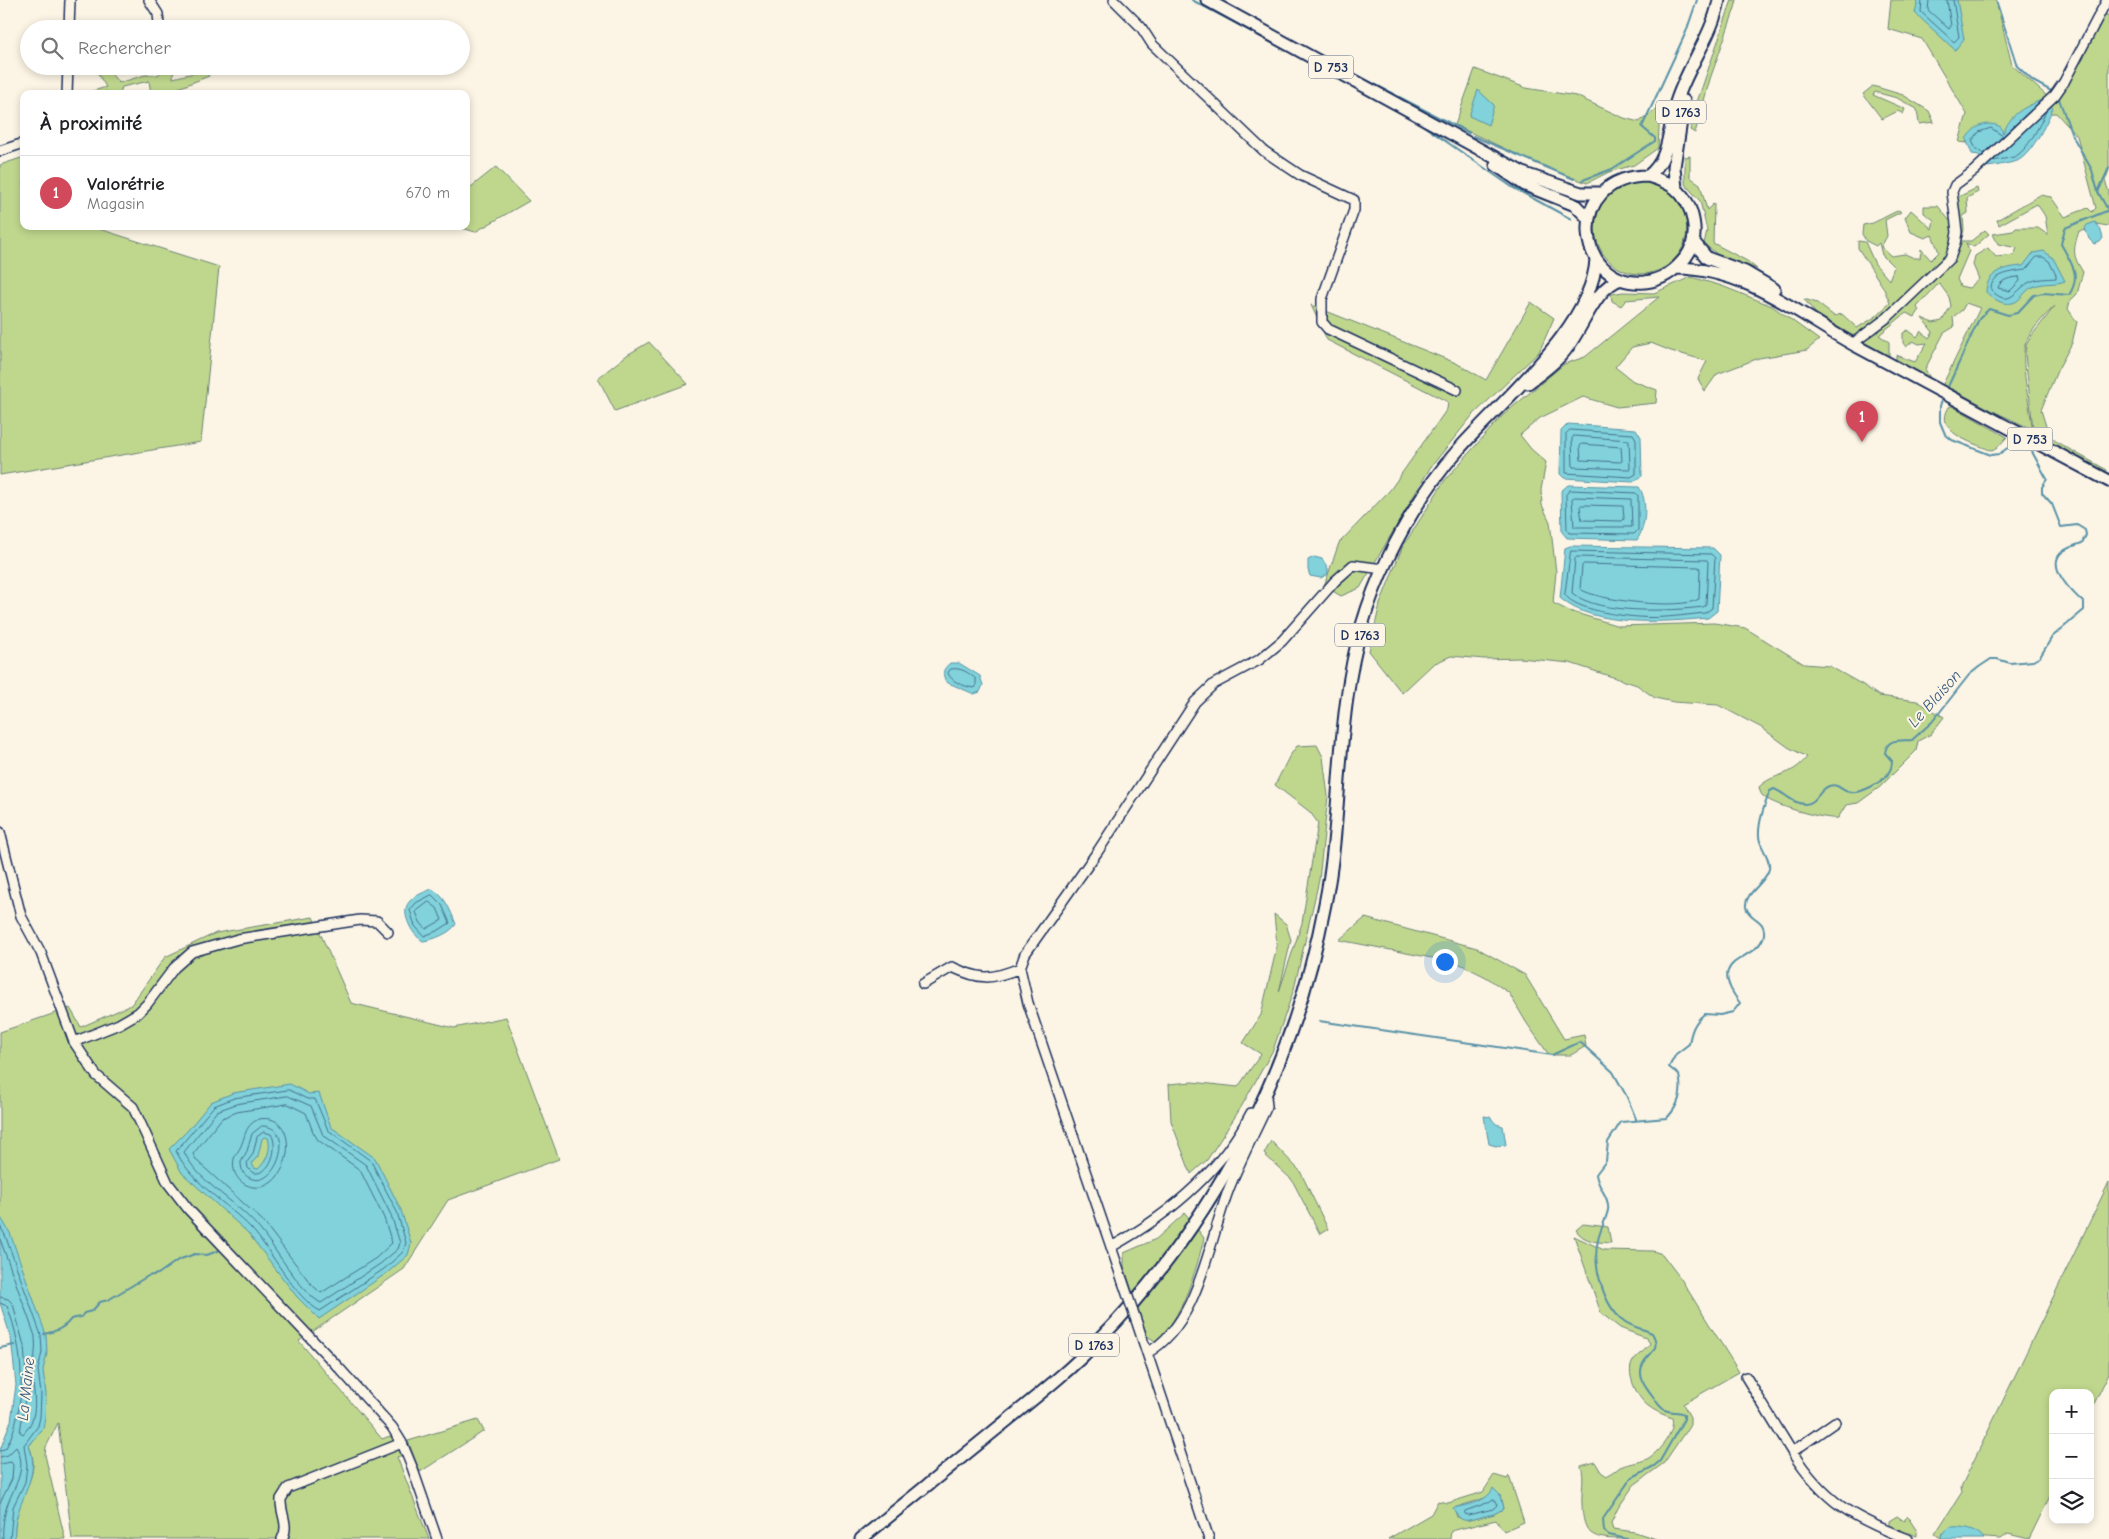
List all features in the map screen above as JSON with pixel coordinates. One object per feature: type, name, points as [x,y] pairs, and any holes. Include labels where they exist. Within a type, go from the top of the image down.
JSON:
[{"type":"main road","name":"D 753","points":[[1207,0],[1454,133],[1525,174],[1582,193],[1601,192]]},
{"type":"main road","name":"D 1763","points":[[1648,176],[1661,163],[1666,153],[1675,105],[1682,86],[1713,22],[1719,0]]},
{"type":"main road","name":"D 1763","points":[[1676,189],[1674,167],[1682,111],[1706,38]]},
{"type":"main road","name":"D 753","points":[[1454,133],[1514,178],[1538,191],[1575,205],[1588,218]]},
{"type":"main road","points":[[1633,176],[1648,176],[1664,181],[1676,189],[1687,202],[1692,215],[1694,230],[1693,241],[1688,254],[1677,268],[1666,276],[1652,281],[1638,282],[1621,279],[1607,271],[1596,259],[1588,238],[1588,218],[1593,204],[1601,192],[1616,181],[1633,176]]},
{"type":"main road","name":"D 753","points":[[1693,241],[1707,258],[1758,279],[1776,290],[1808,317]]},
{"type":"main road","name":"D 1763","points":[[861,1539],[1065,1373],[1127,1311],[1171,1256],[1206,1206],[1242,1144],[1266,1097],[1299,1009],[1324,911],[1336,822],[1347,696],[1356,649],[1383,569],[1426,490],[1457,451],[1548,355],[1562,337],[1578,313],[1592,285],[1596,270],[1596,259]]},
{"type":"main road","name":"D 753","points":[[1677,268],[1704,270],[1741,280],[1772,295],[1852,344],[2109,481]]},
{"type":"main road","name":"D 1763","points":[[1497,407],[1542,373],[1562,354],[1573,341],[1600,294],[1612,281],[1621,279]]},
{"type":"street","points":[[70,0],[70,20]]},
{"type":"street","points":[[149,0],[160,20]]},
{"type":"street","points":[[1114,0],[1141,27],[1152,44],[1264,151],[1300,175],[1354,200],[1354,210],[1322,299],[1322,322],[1328,330],[1457,390]]},
{"type":"street","points":[[1852,344],[1888,318],[1950,258],[1957,232],[1952,192],[1954,185],[1974,171],[2055,96],[2107,0]]},
{"type":"street","points":[[67,90],[68,75]]},
{"type":"street","points":[[0,151],[20,144]]},
{"type":"street","points":[[1208,1539],[1028,1002],[1020,968],[1031,944],[1098,851],[1195,702],[1214,684],[1259,660],[1282,640],[1335,580],[1353,565],[1383,569]]},
{"type":"street","points":[[0,832],[21,916],[41,953],[62,1015],[74,1042],[96,1076],[133,1106],[168,1183],[180,1200],[392,1427],[402,1443],[437,1539]]},
{"type":"street","points":[[74,1042],[119,1024],[138,1013],[174,968],[192,952],[238,939],[360,920],[377,921],[388,932]]},
{"type":"street","points":[[922,984],[952,966],[975,976],[990,978],[1020,968]]},
{"type":"street","points":[[1111,1247],[1163,1216],[1190,1194],[1227,1152],[1264,1086],[1272,1080]]},
{"type":"street","points":[[1147,1353],[1158,1347],[1169,1336],[1179,1322],[1195,1290],[1230,1185],[1267,1106],[1266,1097]]},
{"type":"street","points":[[1746,1377],[1792,1452],[1816,1486],[1839,1506],[1866,1522],[1908,1539]]},
{"type":"street","points":[[1792,1452],[1835,1422]]},
{"type":"street","points":[[282,1539],[286,1524],[280,1499],[288,1488],[402,1443]]},
{"type":"green space","points":[[1732,0],[1737,0],[1735,8],[1710,79],[1695,133],[1690,130],[1697,110],[1696,105]]},
{"type":"green space","points":[[1891,0],[1996,0],[2012,65],[2047,96],[2058,100],[2105,14],[2109,16],[2109,170],[2105,181],[2109,192],[2109,223],[2108,226],[2096,224],[2092,230],[2079,231],[2075,257],[2083,272],[2077,294],[2070,301],[2068,309],[2077,322],[2072,343],[2057,371],[2041,410],[2049,436],[2107,470],[2105,476],[2012,425],[2012,421],[2029,430],[2033,429],[2025,354],[2026,345],[2055,306],[2032,332],[2024,349],[2024,370],[2032,426],[2030,428],[1952,389],[1950,391],[1942,386],[1980,308],[1966,303],[1962,310],[1953,317],[1954,327],[1944,333],[1925,369],[1930,378],[1922,377],[1896,360],[1896,355],[1915,362],[1927,343],[1919,344],[1913,341],[1906,347],[1903,343],[1903,333],[1908,330],[1917,337],[1921,331],[1929,338],[1933,332],[1922,318],[1933,323],[1942,321],[1951,306],[1949,297],[1939,283],[1917,307],[1919,311],[1915,317],[1906,313],[1879,335],[1889,342],[1889,356],[1884,357],[1820,319],[1804,299],[1817,303],[1834,316],[1842,314],[1857,328],[1875,317],[1890,303],[1883,287],[1858,248],[1858,241],[1865,242],[1875,264],[1889,280],[1894,267],[1882,255],[1879,243],[1876,246],[1866,241],[1862,234],[1863,225],[1873,223],[1899,210],[1901,212],[1885,220],[1887,236],[1881,247],[1891,256],[1905,254],[1914,258],[1920,258],[1921,249],[1931,260],[1939,252],[1932,235],[1925,238],[1911,232],[1905,218],[1911,210],[1932,229],[1934,220],[1924,213],[1924,206],[1938,206],[1949,220],[1960,217],[1956,198],[1977,188],[1978,192],[1967,198],[1968,213],[1963,216],[1964,230],[1961,241],[1971,241],[1985,230],[1989,234],[1974,247],[1966,243],[1969,251],[1957,279],[1960,286],[1969,288],[1979,279],[1973,265],[1975,256],[1988,248],[1996,257],[2014,255],[2017,248],[1998,244],[1993,234],[2013,231],[2016,228],[2038,228],[2048,235],[2045,216],[2037,204],[1999,225],[1997,220],[2040,195],[2051,197],[2065,217],[2088,208],[2092,212],[2096,208],[2077,136],[2056,113],[2023,114],[2002,135],[1966,139],[1967,143],[1959,142],[1967,114],[1922,39],[1888,29]]},
{"type":"green space","points":[[1475,69],[1526,88],[1576,96],[1624,118],[1639,122],[1660,107],[1658,148],[1634,165],[1609,172],[1587,183],[1537,164],[1455,125]]},
{"type":"green space","points":[[99,75],[112,75],[119,83],[145,75],[173,75],[173,78],[185,75],[209,76],[173,90],[150,90],[149,81],[122,87],[121,90],[97,90],[106,87]]},
{"type":"green space","points":[[1873,86],[1903,95],[1929,111],[1934,122],[1919,124],[1917,109],[1897,98],[1875,92],[1873,95],[1905,109],[1903,114],[1898,111],[1882,119],[1863,94]]},
{"type":"green space","points":[[1690,156],[1690,177],[1700,184],[1707,210],[1714,203],[1713,243],[1747,261],[1757,269],[1718,255],[1704,244],[1707,230],[1700,201],[1685,184],[1685,157]]},
{"type":"green space","points":[[20,158],[20,230],[103,230],[219,267],[201,442],[0,475],[0,165]]},
{"type":"green space","points":[[496,167],[529,201],[475,232],[469,230],[470,188]]},
{"type":"green space","points":[[1641,182],[1658,186],[1673,196],[1683,211],[1687,228],[1683,245],[1673,260],[1658,270],[1641,274],[1624,270],[1609,260],[1599,245],[1595,228],[1599,211],[1609,196],[1624,186]]},
{"type":"green space","points":[[1691,277],[1722,286],[1772,306],[1819,340],[1807,350],[1759,358],[1717,374],[1705,391],[1698,379],[1707,361],[1651,343],[1632,347],[1615,367],[1633,381],[1657,390],[1656,403],[1617,407],[1583,397],[1540,418],[1520,435],[1531,449],[1546,462],[1541,490],[1542,505],[1550,522],[1556,572],[1553,603],[1569,611],[1619,626],[1714,623],[1745,628],[1804,664],[1829,666],[1879,696],[1917,701],[1944,717],[1931,734],[1918,741],[1916,751],[1880,787],[1858,803],[1846,805],[1838,818],[1822,817],[1798,811],[1775,803],[1762,795],[1759,787],[1771,779],[1789,772],[1801,764],[1807,757],[1788,747],[1762,728],[1718,705],[1674,702],[1655,698],[1637,685],[1570,663],[1520,658],[1484,659],[1451,656],[1433,664],[1402,693],[1369,651],[1380,604],[1402,548],[1445,480],[1502,416],[1564,364],[1585,357],[1659,297],[1626,300],[1621,306],[1612,301],[1611,294],[1623,292],[1654,293]]},
{"type":"green space","points":[[1531,302],[1554,318],[1539,352],[1472,416],[1430,468],[1360,588],[1341,596],[1324,586],[1339,543],[1390,490],[1447,409],[1448,402],[1327,340],[1311,305],[1456,363],[1486,380]]},
{"type":"green space","points":[[649,342],[688,384],[615,411],[598,378],[627,355]]},
{"type":"green space","points":[[1952,406],[2007,437],[1996,449],[1990,450],[1965,440],[1950,430],[1946,423],[1945,416],[1949,407]]},
{"type":"green space","points":[[1317,745],[1323,757],[1328,796],[1319,880],[1294,989],[1273,1050],[1240,1109],[1207,1160],[1191,1174],[1171,1121],[1169,1084],[1192,1082],[1238,1087],[1261,1054],[1243,1043],[1261,1015],[1277,946],[1274,914],[1286,924],[1291,940],[1279,992],[1302,923],[1318,823],[1310,812],[1275,785],[1289,757],[1297,746]]},
{"type":"green space","points":[[313,917],[351,1003],[454,1028],[506,1017],[559,1159],[448,1200],[404,1269],[299,1341],[382,1439],[390,1436],[403,1455],[397,1457],[429,1539],[72,1539],[58,1423],[46,1447],[45,1455],[65,1539],[15,1539],[17,1511],[31,1478],[33,1463],[29,1446],[43,1428],[0,1228],[0,1032],[70,1008],[81,1027],[131,1005],[165,957],[216,933]]},
{"type":"green space","points":[[1365,918],[1477,948],[1525,975],[1564,1039],[1584,1035],[1586,1046],[1571,1055],[1549,1055],[1509,993],[1486,977],[1458,963],[1339,940]]},
{"type":"green space","points":[[1271,1141],[1300,1171],[1328,1229],[1320,1234],[1292,1180],[1264,1154]]},
{"type":"green space","points":[[2109,1182],[2109,1373],[2094,1404],[2094,1389],[2049,1389],[2049,1498],[2029,1539],[2008,1534],[2001,1539],[1941,1535],[1942,1539],[1935,1534],[1962,1492],[1961,1487]]},
{"type":"green space","points":[[1185,1213],[1204,1238],[1187,1294],[1173,1321],[1155,1341],[1147,1336],[1124,1266],[1124,1253],[1156,1239]]},
{"type":"green space","points":[[1583,1224],[1608,1227],[1611,1243],[1591,1241],[1583,1237],[1576,1230]]},
{"type":"green space","points":[[1574,1236],[1604,1250],[1653,1251],[1662,1254],[1681,1279],[1739,1372],[1683,1404],[1690,1417],[1690,1424],[1664,1463],[1634,1485],[1618,1508],[1611,1523],[1613,1529],[1635,1532],[1656,1539],[1603,1538],[1591,1533],[1584,1523],[1582,1504],[1583,1475],[1581,1466],[1595,1462],[1601,1472],[1607,1476],[1620,1467],[1647,1459],[1665,1442],[1673,1424],[1672,1418],[1656,1411],[1644,1402],[1632,1380],[1632,1363],[1650,1343],[1646,1338],[1620,1328],[1601,1313]]},
{"type":"green space","points":[[478,1420],[484,1431],[420,1472],[408,1441]]},
{"type":"green space","points":[[1494,1475],[1507,1479],[1509,1476],[1524,1522],[1504,1531],[1496,1520],[1451,1531],[1450,1539],[1388,1539],[1431,1514],[1438,1501],[1448,1503],[1483,1492]],"holes":[[[1492,1493],[1500,1495],[1503,1509],[1494,1514],[1469,1520],[1457,1517],[1454,1508],[1485,1498]]]},
{"type":"green space","points":[[1897,1516],[1904,1521],[1907,1516],[1917,1531],[1917,1536],[1889,1527],[1889,1521]]},
{"type":"water","points":[[1918,0],[1957,0],[1964,39],[1955,50],[1915,13]]},
{"type":"water","points":[[1478,90],[1494,105],[1488,125],[1469,116]]},
{"type":"water","points":[[2043,99],[2053,108],[2032,147],[2020,159],[2014,162],[1987,167],[1979,155],[1972,154],[1966,139],[1969,134],[1981,125],[1986,124],[2001,127],[2003,133],[2015,115],[2029,105]]},
{"type":"water","points":[[2095,222],[2100,228],[2103,238],[2100,242],[2094,244],[2089,239],[2085,228],[2087,225]]},
{"type":"water","points":[[2044,251],[2053,258],[2065,281],[2035,286],[2029,289],[2017,301],[2008,304],[1996,300],[1986,292],[1989,280],[1993,275],[2004,269],[2023,266],[2033,253]]},
{"type":"water","points":[[1568,424],[1636,429],[1641,437],[1642,476],[1633,482],[1564,478],[1560,474],[1561,431]]},
{"type":"water","points":[[1568,485],[1639,487],[1644,499],[1645,514],[1637,540],[1567,538],[1562,532],[1561,491]]},
{"type":"water","points":[[1570,546],[1713,548],[1720,555],[1717,611],[1708,618],[1672,621],[1631,621],[1611,619],[1574,608],[1560,598],[1565,548]]},
{"type":"water","points":[[1314,557],[1322,559],[1328,568],[1328,574],[1321,578],[1310,576],[1308,570],[1308,560]]},
{"type":"water","points":[[950,663],[959,663],[980,676],[983,685],[980,692],[974,694],[946,682],[944,672]]},
{"type":"water","points":[[432,889],[444,900],[456,924],[441,936],[423,941],[411,928],[406,915],[406,909],[414,897]]},
{"type":"water","points":[[290,1084],[309,1094],[319,1093],[331,1127],[375,1158],[401,1210],[411,1243],[408,1255],[387,1273],[319,1319],[297,1297],[248,1233],[182,1173],[169,1149],[188,1130],[211,1102],[233,1093]],"holes":[[[264,1137],[268,1138],[269,1151],[266,1159],[258,1169],[254,1168],[252,1163],[258,1156],[262,1139]]]},
{"type":"water","points":[[1484,1116],[1490,1117],[1496,1124],[1503,1126],[1506,1145],[1496,1146],[1489,1144]]},
{"type":"water","name":"La Maine","points":[[0,1216],[10,1233],[46,1335],[47,1353],[43,1370],[46,1394],[45,1418],[43,1428],[29,1446],[32,1470],[30,1481],[17,1515],[15,1539],[0,1539],[0,1450],[11,1421],[16,1385],[11,1338],[0,1303]]},
{"type":"water","points":[[1493,1488],[1500,1495],[1503,1509],[1494,1514],[1469,1520],[1463,1520],[1457,1515],[1453,1508],[1482,1500]]},
{"type":"water","points":[[1950,1527],[1960,1527],[1978,1532],[1984,1539],[1942,1539],[1941,1535]]},
{"type":"waterway","points":[[1192,0],[1351,85]]},
{"type":"waterway","points":[[1583,180],[1612,169],[1655,141],[1655,138],[1642,127],[1686,32],[1697,0]]},
{"type":"waterway","points":[[1996,0],[2017,66],[2033,81],[2053,92]]},
{"type":"waterway","points":[[1343,68],[1469,133]]},
{"type":"waterway","points":[[2059,99],[2072,135],[2092,170],[2098,192]]},
{"type":"waterway","points":[[1415,120],[1512,187],[1571,219]]},
{"type":"waterway","points":[[1473,136],[1574,179]]},
{"type":"waterway","points":[[2108,210],[2098,192],[2109,168]]},
{"type":"waterway","name":"Le Blaison","points":[[1946,391],[1979,319],[1989,309],[2008,315],[2017,313],[2034,295],[2043,293],[2069,295],[2073,288],[2075,275],[2074,269],[2061,244],[2065,228],[2109,210]]},
{"type":"waterway","name":"Le Blaison","points":[[1627,1539],[1609,1535],[1604,1531],[1603,1519],[1631,1478],[1660,1461],[1684,1419],[1684,1414],[1661,1408],[1643,1381],[1641,1374],[1642,1365],[1655,1345],[1652,1333],[1624,1321],[1610,1305],[1605,1295],[1598,1272],[1597,1250],[1608,1205],[1596,1174],[1606,1161],[1608,1142],[1621,1122],[1667,1118],[1675,1108],[1680,1093],[1680,1081],[1679,1075],[1669,1067],[1676,1054],[1689,1044],[1695,1024],[1704,1014],[1720,1015],[1733,1012],[1740,1003],[1730,987],[1727,976],[1730,967],[1753,950],[1760,943],[1764,934],[1764,929],[1760,922],[1747,911],[1746,902],[1748,897],[1764,879],[1769,869],[1759,831],[1762,813],[1770,791],[1774,789],[1801,804],[1805,804],[1812,802],[1822,790],[1832,785],[1849,792],[1854,792],[1866,789],[1877,783],[1886,776],[1891,768],[1892,761],[1885,753],[1889,744],[1895,741],[1912,740],[1932,722],[1969,675],[1991,659],[2010,663],[2033,661],[2040,657],[2052,637],[2084,610],[2084,603],[2074,594],[2059,573],[2057,559],[2068,548],[2082,543],[2086,535],[2085,530],[2077,525],[2061,527],[2052,504],[2042,493],[2042,487],[2047,479],[2031,450],[2015,446],[2009,447],[1999,454],[1991,455],[1952,440],[1945,434],[1940,422],[1940,406],[1943,397]]},
{"type":"waterway","points":[[1319,1021],[1552,1055],[1580,1042],[1613,1072],[1627,1097],[1636,1119]]},
{"type":"waterway","points":[[44,1334],[59,1329],[71,1319],[81,1317],[84,1313],[92,1311],[100,1302],[108,1300],[148,1276],[158,1274],[178,1260],[195,1254],[207,1255],[220,1250]]},
{"type":"waterway","points":[[0,1348],[14,1345]]},
{"type":"place","name":"Valorétrie","points":[[1862,442]]}]
